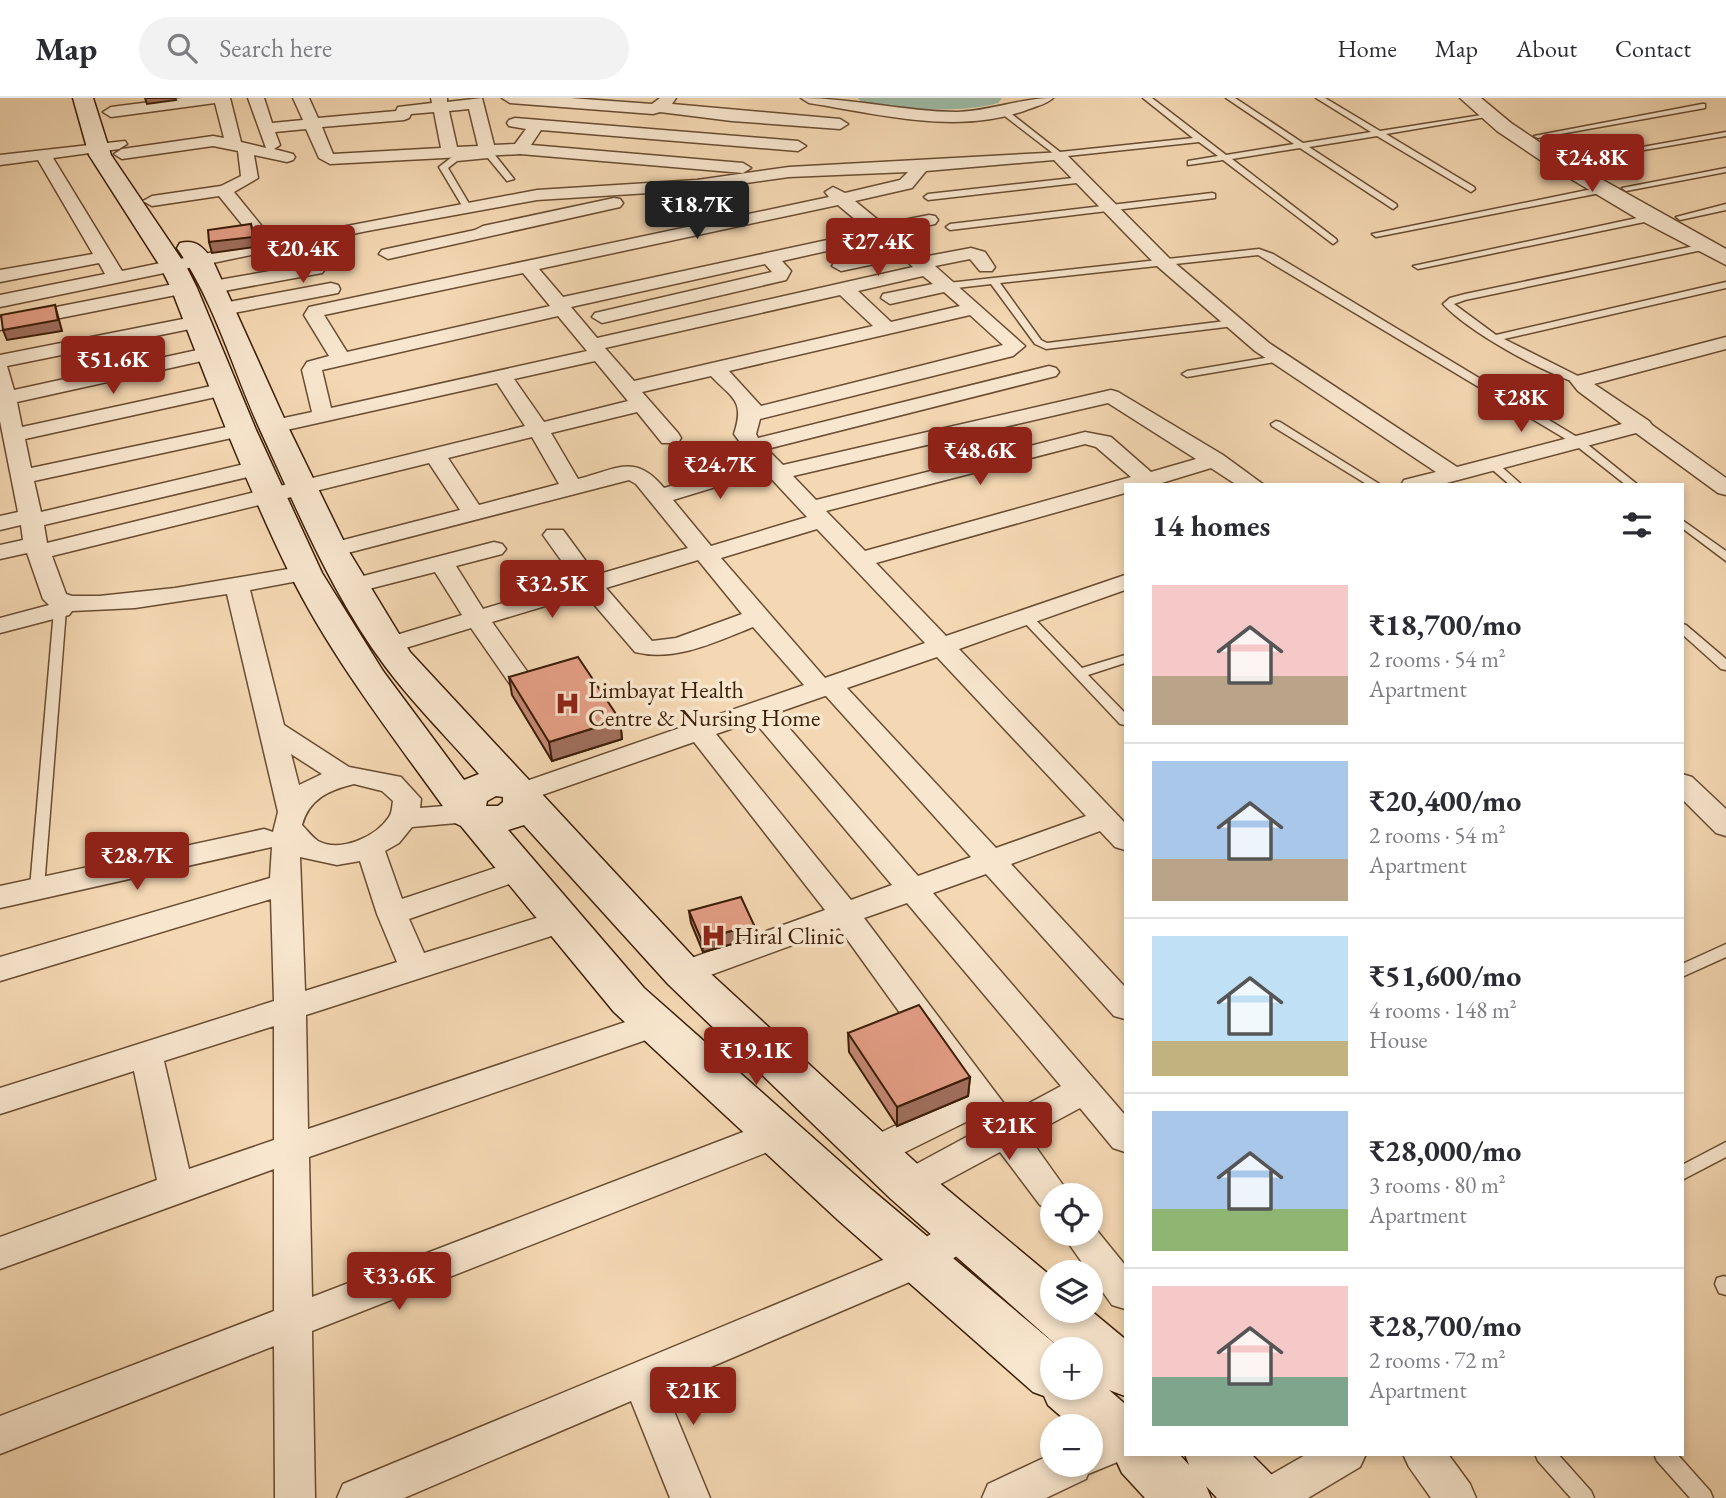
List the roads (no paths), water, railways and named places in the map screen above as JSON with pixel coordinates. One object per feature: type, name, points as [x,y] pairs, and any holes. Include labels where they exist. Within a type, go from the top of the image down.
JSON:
[{"type":"main road","points":[[83,98],[113,149],[152,201],[197,291],[273,427],[332,550],[398,659],[682,973],[908,1185],[1040,1299]]},
{"type":"main road","points":[[137,116],[113,149],[100,155],[197,291],[211,353],[257,468],[306,573],[368,675],[470,813],[629,1000],[920,1261],[1040,1365]]},
{"type":"main road","points":[[470,813],[502,819],[518,811],[519,792]]},
{"type":"main road","points":[[1068,1323],[1124,1371]]},
{"type":"main road","points":[[1081,1400],[1124,1438]]},
{"type":"main road","points":[[1149,1456],[1219,1474]]},
{"type":"street","points":[[137,116],[189,117],[216,98]]},
{"type":"street","points":[[152,201],[225,190],[250,178],[222,98]]},
{"type":"street","points":[[137,116],[189,117],[213,141],[281,155],[256,98]]},
{"type":"street","points":[[301,98],[327,158],[407,125],[440,102],[474,101],[489,153]]},
{"type":"street","points":[[366,98],[374,138]]},
{"type":"street","points":[[509,98],[643,108],[664,103],[717,114],[840,124]]},
{"type":"street","points":[[717,114],[732,98]]},
{"type":"street","points":[[808,98],[935,115],[1001,110],[1045,98]]},
{"type":"street","points":[[1470,98],[1512,117],[1574,160],[1726,242]]},
{"type":"street","points":[[815,122],[826,101]]},
{"type":"street","points":[[440,102],[450,154]]},
{"type":"street","points":[[1491,107],[1602,190],[1726,258]]},
{"type":"street","points":[[623,132],[643,108]]},
{"type":"street","points":[[0,160],[113,149],[137,116]]},
{"type":"street","points":[[515,123],[798,146]]},
{"type":"street","points":[[267,128],[313,124],[374,138],[407,125]]},
{"type":"street","points":[[407,125],[450,154],[520,149],[797,171],[843,199],[1015,344],[1014,349],[751,415]]},
{"type":"street","points":[[520,149],[537,125]]},
{"type":"street","points":[[590,190],[642,133]]},
{"type":"street","points":[[690,185],[696,164],[712,139]]},
{"type":"street","points":[[43,154],[117,278]]},
{"type":"street","points":[[0,361],[197,291],[269,247],[367,226],[467,207],[590,190],[716,183],[797,171],[920,166],[1058,155],[1163,262],[1277,359],[1452,473]]},
{"type":"street","points":[[0,301],[117,278],[197,291],[337,297],[414,289],[761,217],[905,184],[920,166]]},
{"type":"street","points":[[716,183],[806,250]]},
{"type":"street","points":[[388,254],[690,185]]},
{"type":"street","points":[[225,190],[269,247]]},
{"type":"street","points":[[467,207],[484,232],[560,306],[670,438]]},
{"type":"street","points":[[567,213],[602,249]]},
{"type":"street","points":[[323,416],[312,370],[321,363],[929,220]]},
{"type":"street","points":[[367,226],[414,289]]},
{"type":"street","points":[[688,232],[738,286]]},
{"type":"street","points":[[665,236],[700,273]]},
{"type":"street","points":[[296,241],[337,297]]},
{"type":"street","points":[[841,266],[919,261],[971,254],[979,256],[990,274]]},
{"type":"street","points":[[0,276],[105,257]]},
{"type":"street","points":[[602,317],[782,274],[769,258]]},
{"type":"street","points":[[273,427],[502,376],[844,288],[919,261]]},
{"type":"street","points":[[0,324],[316,269]]},
{"type":"street","points":[[890,298],[948,286]]},
{"type":"street","points":[[844,288],[887,329]]},
{"type":"street","points":[[105,322],[197,291]]},
{"type":"street","points":[[337,297],[314,315],[341,359]]},
{"type":"street","points":[[0,523],[34,533],[172,519],[538,429],[716,369],[975,308]]},
{"type":"street","points":[[1726,343],[1580,381],[1726,488]]},
{"type":"street","points":[[61,607],[55,599],[15,475],[2,386],[211,353]]},
{"type":"street","points":[[716,369],[750,405],[751,415],[745,434],[752,446],[1124,839]]},
{"type":"street","points":[[752,446],[1049,372]]},
{"type":"street","points":[[502,376],[538,429],[571,486]]},
{"type":"street","points":[[9,434],[225,389]]},
{"type":"street","points":[[659,497],[773,468],[1106,396],[1116,398],[1250,483]]},
{"type":"street","points":[[1419,483],[1642,425]]},
{"type":"street","points":[[15,475],[241,430]]},
{"type":"street","points":[[389,645],[590,584],[704,553],[816,514],[1085,438],[1102,442],[1133,483]]},
{"type":"street","points":[[150,450],[172,519]]},
{"type":"street","points":[[434,454],[473,512]]},
{"type":"street","points":[[1137,483],[1215,460]]},
{"type":"street","points":[[0,552],[34,533],[164,490],[257,468]]},
{"type":"street","points":[[332,550],[571,486],[632,471],[638,473],[757,617],[992,860],[1124,1006]]},
{"type":"street","points":[[860,560],[1124,487]]},
{"type":"street","points":[[555,535],[590,584],[643,647],[649,650],[671,647],[757,617]]},
{"type":"street","points":[[353,586],[494,549]]},
{"type":"street","points":[[441,562],[523,684]]},
{"type":"street","points":[[0,626],[61,607],[237,586],[306,573]]},
{"type":"street","points":[[519,792],[1124,582]]},
{"type":"street","points":[[237,586],[270,728],[285,884],[290,1006],[295,1498]]},
{"type":"street","points":[[759,710],[1124,1137]]},
{"type":"street","points":[[270,728],[345,777]]},
{"type":"street","points":[[699,731],[844,914],[1043,1183]]},
{"type":"street","points":[[0,897],[280,825],[305,793],[328,780],[355,775],[380,777],[399,785],[408,800],[406,818],[393,835],[370,848],[342,854],[316,852],[296,843],[280,825]]},
{"type":"street","points":[[1687,797],[1726,826]]},
{"type":"street","points":[[406,818],[470,813]]},
{"type":"street","points":[[682,973],[1105,819]]},
{"type":"street","points":[[370,848],[392,914],[415,967]]},
{"type":"street","points":[[392,914],[519,870]]},
{"type":"street","points":[[0,969],[285,884]]},
{"type":"street","points":[[0,1101],[562,921]]},
{"type":"street","points":[[0,1253],[176,1188],[655,1024]]},
{"type":"street","points":[[146,1053],[176,1188]]},
{"type":"street","points":[[908,1185],[1084,1090]]},
{"type":"street","points":[[873,1152],[982,1099]]},
{"type":"street","points":[[0,1435],[776,1133]]},
{"type":"street","points":[[357,1498],[920,1261],[963,1232]]},
{"type":"street","points":[[1089,1246],[1124,1292]]},
{"type":"street","points":[[641,1379],[690,1498]]},
{"type":"street","points":[[1103,1450],[1124,1439]]},
{"type":"street","points":[[1269,1498],[1342,1456]]},
{"type":"street","points":[[1424,1456],[1456,1498]]},
{"type":"street","points":[[1002,1498],[1047,1477]]},
{"type":"lane","points":[[1147,98],[1333,241]]},
{"type":"lane","points":[[1230,98],[1393,206]]},
{"type":"lane","points":[[1320,98],[1471,189]]},
{"type":"lane","points":[[1538,136],[1702,106]]},
{"type":"lane","points":[[1191,163],[1378,134],[1491,107]]},
{"type":"lane","points":[[1001,110],[1058,155],[1202,139]]},
{"type":"lane","points":[[1574,160],[1726,134]]},
{"type":"lane","points":[[467,207],[443,167],[455,159],[489,153],[510,178]]},
{"type":"lane","points":[[1626,188],[1726,170]]},
{"type":"lane","points":[[928,197],[1082,180]]},
{"type":"lane","points":[[1376,234],[1602,190]]},
{"type":"lane","points":[[950,226],[1212,195]]},
{"type":"lane","points":[[1680,217],[1726,207]]},
{"type":"lane","points":[[1418,266],[1651,218]]},
{"type":"lane","points":[[1580,381],[1497,338],[1457,313],[1448,304],[1465,297],[1704,247]]},
{"type":"lane","points":[[948,286],[990,274],[1163,262],[1259,252],[1270,256],[1578,442],[1630,483]]},
{"type":"lane","points":[[990,274],[1038,342],[1046,346],[1234,323]]},
{"type":"lane","points":[[1497,338],[1726,285]]},
{"type":"lane","points":[[1187,374],[1277,359]]},
{"type":"lane","points":[[1276,424],[1373,483]]},
{"type":"lane","points":[[1491,463],[1515,483]]},
{"type":"lane","points":[[1684,525],[1726,557]]},
{"type":"lane","points":[[37,888],[61,607]]},
{"type":"lane","points":[[1026,617],[1124,720]]},
{"type":"lane","points":[[1684,630],[1726,666]]},
{"type":"lane","points":[[1080,673],[1124,659]]},
{"type":"lane","points":[[1684,970],[1726,950]]},
{"type":"lane","points":[[1684,1172],[1726,1149]]},
{"type":"lane","points":[[1547,1456],[1584,1498]]},
{"type":"lane","points":[[1666,1456],[1703,1498]]},
{"type":"waterway","points":[[871,98],[950,102],[989,98]]},
{"type":"place","name":"Limbayat Health Centre & Nursing Home","points":[[568,704]]},
{"type":"place","name":"Hiral Clinic","points":[[714,936]]}]
